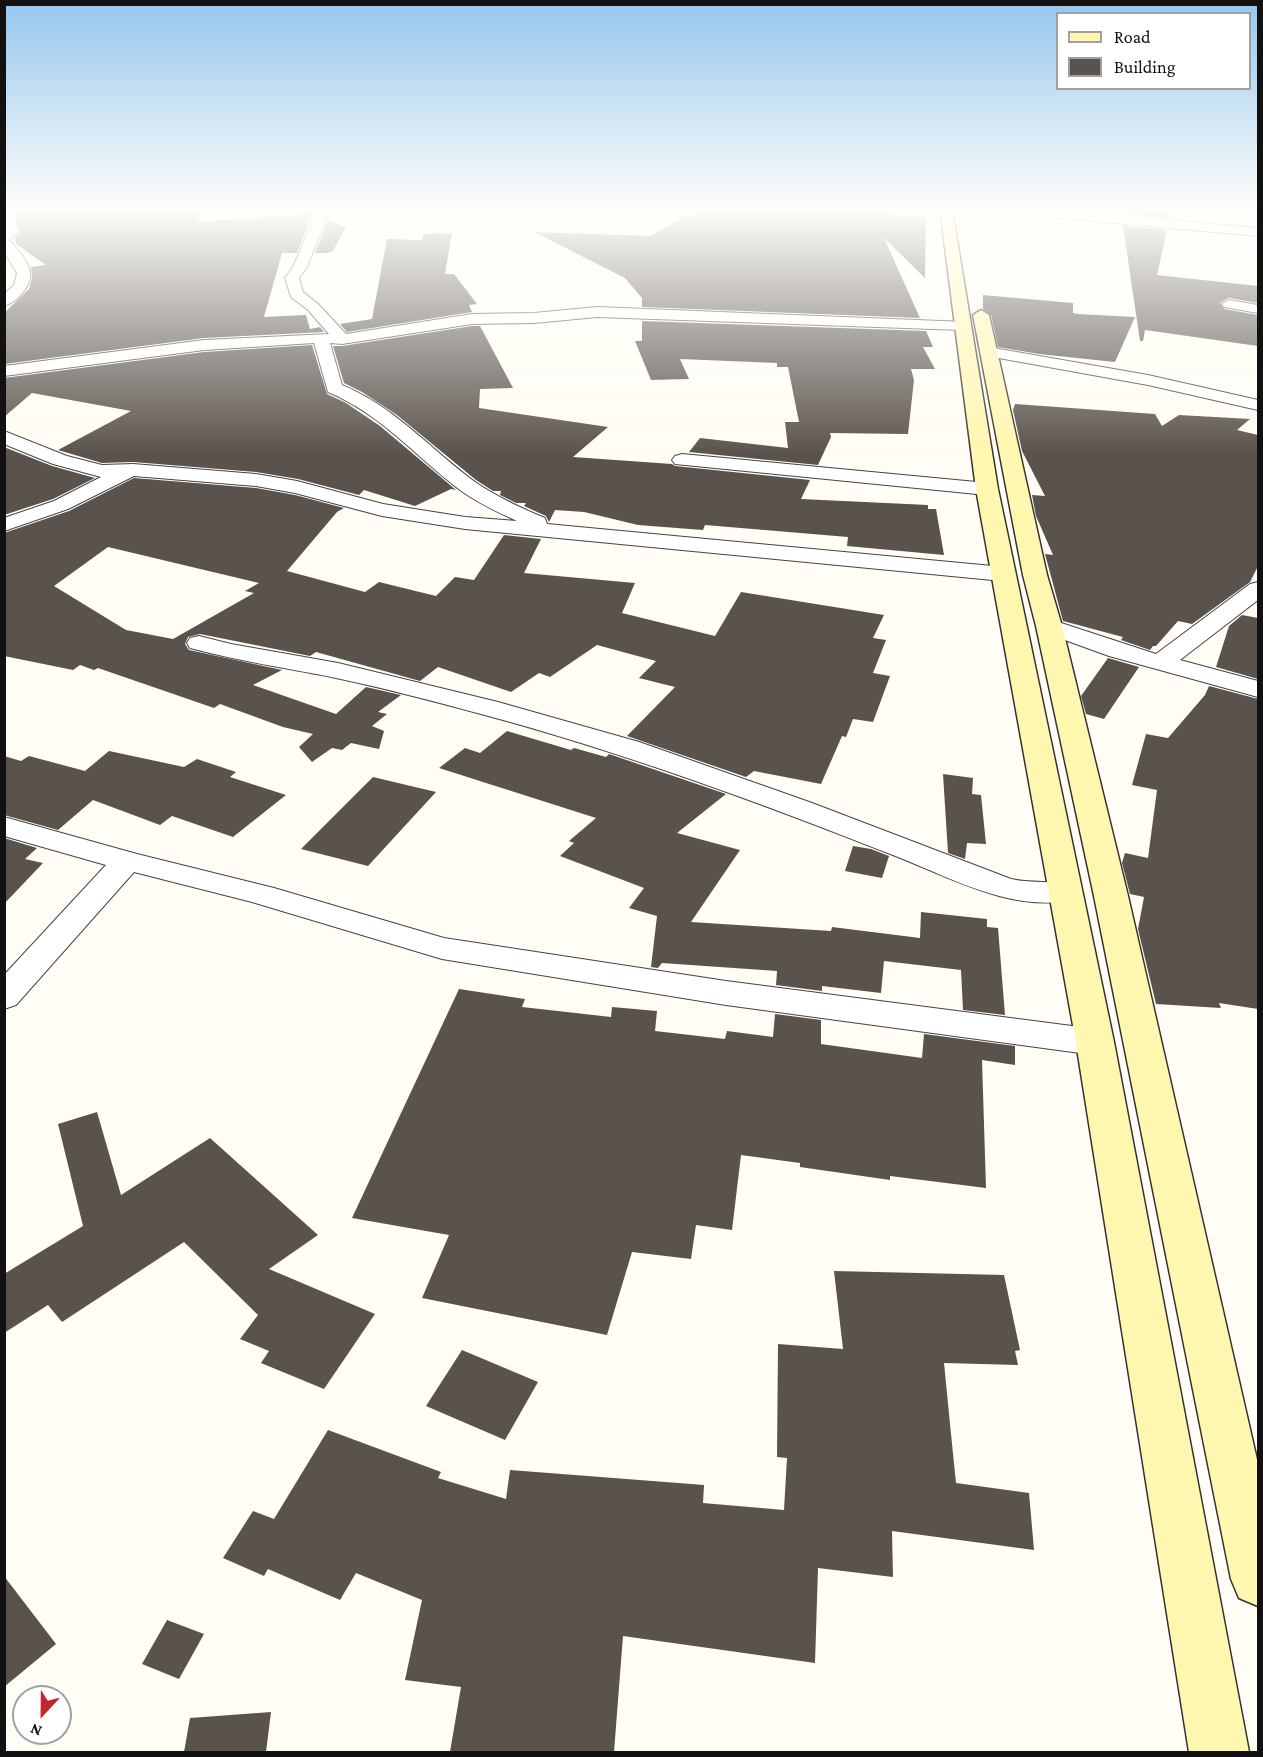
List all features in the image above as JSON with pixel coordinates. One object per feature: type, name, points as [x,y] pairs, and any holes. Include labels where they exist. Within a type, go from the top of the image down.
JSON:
[{"type":"street","points":[[4,302],[19,291]]},
{"type":"street","points":[[295,291],[342,339]]},
{"type":"street","points":[[959,291],[961,325],[987,489],[1095,1042],[1219,1752]]},
{"type":"street","points":[[974,291],[1035,575],[1049,626],[1111,896],[1258,1579]]},
{"type":"street","points":[[1229,304],[1258,309]]},
{"type":"street","points":[[4,370],[204,345],[321,338],[342,339],[472,319],[534,318],[597,312],[961,325]]},
{"type":"street","points":[[321,338],[334,388],[358,396],[468,486],[508,510],[554,531]]},
{"type":"street","points":[[988,352],[1148,380],[1258,405]]},
{"type":"street","points":[[4,437],[60,460],[102,471],[133,470],[256,480],[297,487],[382,510],[465,523],[1003,574]]},
{"type":"street","points":[[682,460],[987,489]]},
{"type":"street","points":[[4,525],[61,505],[133,470]]},
{"type":"street","points":[[1160,663],[1258,588]]},
{"type":"street","points":[[1049,626],[1118,651],[1258,688]]},
{"type":"street","points":[[199,643],[373,679],[489,708],[629,748],[802,809],[1000,886],[1024,892],[1065,892]]},
{"type":"street","points":[[1057,662],[1118,651]]},
{"type":"street","points":[[4,826],[127,861],[263,895],[442,948],[738,994],[1095,1042]]},
{"type":"street","points":[[4,997],[127,861]]},
{"type":"building","points":[[27,291],[271,291],[264,317],[306,315],[310,329],[320,327],[324,332],[204,338],[4,364],[4,313]]},
{"type":"building","points":[[377,291],[467,291],[477,304],[469,305],[472,312],[347,332],[340,324],[372,319]]},
{"type":"building","points":[[636,291],[908,291],[920,318],[642,307],[642,298]]},
{"type":"building","points":[[1133,291],[1258,291],[1258,303],[1229,298],[1220,303],[1224,309],[1258,315],[1258,346],[1145,330],[1143,341],[1140,341]]},
{"type":"building","points":[[983,295],[1073,303],[1073,313],[1078,314],[1135,317],[1115,362],[1039,354],[998,347],[991,315],[983,309]]},
{"type":"building","points":[[642,321],[926,331],[933,347],[923,347],[935,369],[911,369],[914,380],[908,434],[830,433],[831,437],[818,465],[689,452],[700,438],[788,448],[785,422],[799,422],[788,367],[777,367],[777,363],[680,359],[689,379],[651,380],[635,341],[642,341]]},
{"type":"building","points":[[480,326],[513,388],[480,389],[479,408],[608,427],[573,457],[672,464],[810,480],[801,499],[928,505],[928,509],[936,509],[944,555],[847,546],[848,537],[705,525],[703,530],[638,525],[584,512],[555,510],[549,522],[546,516],[524,506],[526,503],[516,503],[500,495],[501,491],[493,491],[476,480],[397,415],[344,383],[333,346]]},
{"type":"building","points":[[312,345],[327,394],[346,403],[380,426],[456,490],[451,489],[415,506],[364,490],[359,495],[298,479],[256,472],[133,462],[102,463],[58,450],[131,411],[32,393],[4,417],[4,378],[204,352]]},
{"type":"building","points":[[1015,404],[1155,414],[1162,426],[1179,415],[1250,419],[1237,430],[1258,435],[1258,566],[1250,582],[1192,624],[1178,621],[1150,650],[1121,640],[1123,637],[1063,621],[1045,554],[1053,555],[1036,516],[1032,495],[1045,496],[1022,451],[1013,410]]},
{"type":"building","points":[[4,447],[52,466],[95,478],[53,499],[4,515]]},
{"type":"building","points":[[134,478],[256,488],[295,495],[344,508],[337,512],[287,571],[365,592],[379,582],[436,596],[455,577],[474,580],[504,535],[541,539],[524,573],[635,583],[622,613],[715,636],[741,592],[884,615],[873,638],[886,640],[873,673],[890,676],[873,722],[853,719],[846,737],[842,736],[821,784],[754,771],[746,777],[627,736],[675,687],[639,678],[656,661],[597,645],[550,677],[539,673],[511,692],[438,667],[420,681],[316,652],[310,656],[200,634],[188,637],[185,644],[189,650],[282,670],[253,685],[336,714],[366,687],[401,695],[378,712],[387,714],[372,726],[384,731],[379,749],[351,743],[342,750],[332,748],[312,762],[299,747],[313,734],[283,727],[220,704],[214,708],[98,668],[94,670],[80,665],[73,670],[4,656],[4,533],[69,511]],"holes":[[[108,547],[259,583],[245,591],[254,593],[173,639],[126,630],[54,586]]]},
{"type":"building","points":[[1242,615],[1258,618],[1258,679],[1216,667],[1229,626]]},
{"type":"building","points":[[1108,658],[1139,667],[1104,719],[1086,714],[1081,696]]},
{"type":"building","points":[[1209,686],[1258,699],[1258,1009],[1219,1003],[1221,1008],[1156,1004],[1138,929],[1144,897],[1130,894],[1122,863],[1125,853],[1148,858],[1157,790],[1132,785],[1146,734],[1168,738],[1205,695]]},
{"type":"building","points":[[507,731],[571,750],[574,748],[606,757],[609,754],[726,794],[677,833],[740,850],[691,922],[831,931],[832,927],[920,938],[921,912],[987,919],[987,927],[998,928],[1005,1015],[963,1010],[961,970],[884,961],[881,993],[822,986],[822,991],[776,985],[777,971],[662,963],[658,968],[651,967],[657,916],[629,908],[644,888],[560,856],[574,843],[569,841],[596,818],[439,768],[465,748],[480,753]]},
{"type":"building","points":[[109,751],[184,767],[197,759],[236,772],[230,777],[286,795],[233,837],[172,816],[160,825],[93,800],[58,830],[4,815],[4,756],[21,761],[29,756],[85,771]]},
{"type":"building","points":[[943,774],[973,778],[972,794],[981,795],[986,844],[967,843],[965,859],[948,853]]},
{"type":"building","points":[[373,777],[436,792],[368,866],[301,849]]},
{"type":"building","points":[[4,838],[37,848],[25,859],[43,863],[4,904]]},
{"type":"building","points":[[853,846],[871,849],[889,856],[882,878],[845,871]]},
{"type":"building","points":[[459,989],[525,999],[522,1007],[611,1017],[612,1007],[657,1011],[655,1031],[725,1039],[727,1031],[773,1037],[775,1014],[821,1020],[821,1044],[922,1058],[924,1034],[1015,1046],[1015,1065],[982,1060],[986,1188],[890,1176],[890,1180],[800,1167],[800,1163],[741,1155],[732,1230],[696,1225],[691,1259],[632,1252],[607,1335],[422,1298],[449,1235],[352,1218]]},
{"type":"building","points":[[97,1112],[121,1195],[210,1138],[318,1235],[269,1269],[375,1314],[324,1389],[261,1363],[269,1351],[240,1339],[258,1315],[184,1242],[62,1322],[48,1305],[4,1333],[4,1274],[83,1226],[58,1124]]},
{"type":"building","points":[[834,1271],[1004,1275],[1020,1350],[1015,1351],[1018,1365],[944,1363],[956,1483],[1029,1493],[1034,1550],[892,1531],[893,1577],[818,1568],[815,1663],[623,1636],[614,1752],[450,1752],[461,1687],[405,1680],[422,1600],[356,1573],[340,1600],[268,1569],[264,1576],[223,1558],[253,1511],[274,1519],[328,1430],[441,1472],[438,1478],[506,1499],[510,1470],[704,1485],[703,1503],[784,1510],[787,1458],[777,1457],[778,1344],[843,1349]]},
{"type":"building","points":[[462,1350],[538,1382],[505,1440],[426,1406]]},
{"type":"building","points":[[4,1576],[56,1644],[4,1687]]},
{"type":"building","points":[[167,1620],[204,1634],[179,1679],[142,1664]]},
{"type":"building","points":[[271,1712],[266,1752],[184,1752],[190,1718]]}]
